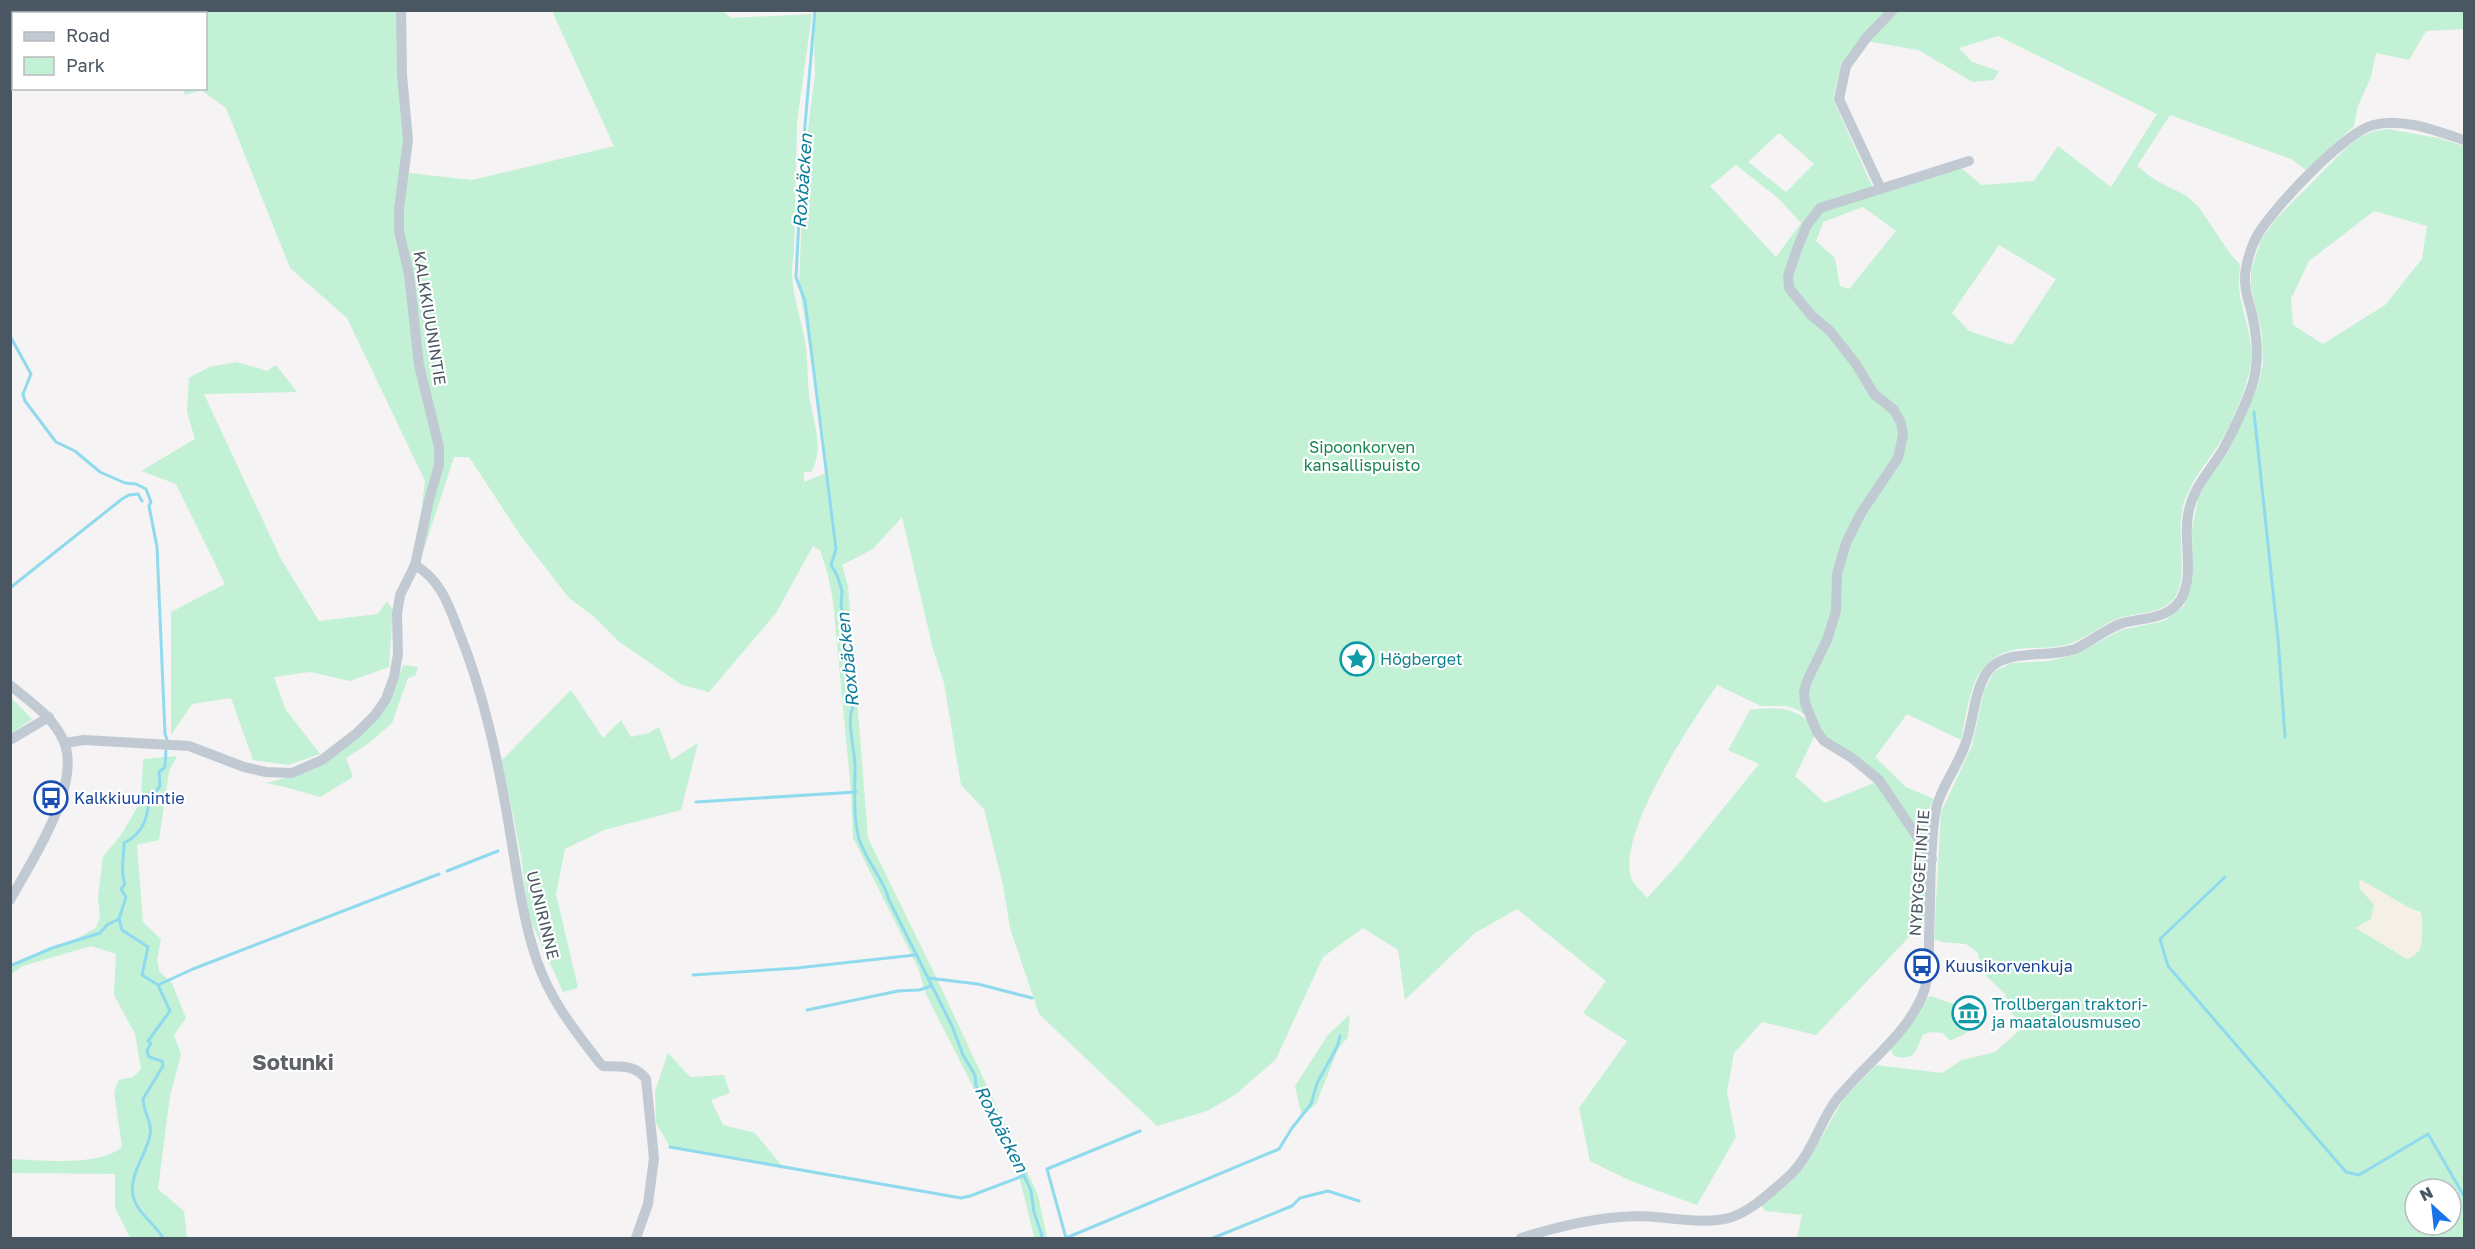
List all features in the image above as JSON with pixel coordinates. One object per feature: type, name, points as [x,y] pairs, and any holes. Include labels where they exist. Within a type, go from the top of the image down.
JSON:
[{"type":"street","name":"KALKKIUUNINTIE","points":[[64,743],[84,740],[189,746],[208,751],[244,767],[266,772],[292,773],[322,760],[357,733],[375,715],[386,699],[394,677],[398,654],[397,614],[400,595],[416,565],[429,500],[439,465],[439,447],[419,365],[409,274],[399,231],[399,209],[408,140],[402,75],[401,10]]},
{"type":"street","points":[[1881,189],[1839,99],[1846,66],[1867,37],[1893,10]]},
{"type":"street","name":"NYBYGGETINTIE","points":[[1521,1239],[1578,1221],[1601,1218],[1637,1216],[1724,1219],[1743,1212],[1789,1177],[1814,1143],[1833,1104],[1904,1026],[1924,992],[1929,955],[1935,810],[1966,744],[1979,689],[1989,668],[2009,657],[2047,655],[2073,649],[2119,624],[2162,615],[2179,602],[2187,575],[2186,529],[2192,497],[2223,449],[2252,385],[2258,348],[2245,287],[2245,269],[2256,238],[2270,216],[2342,143],[2372,125],[2406,124],[2464,140]]},
{"type":"street","points":[[1932,859],[1879,780],[1852,758],[1824,741],[1817,732],[1805,703],[1804,692],[1807,681],[1827,640],[1836,611],[1837,574],[1846,543],[1861,513],[1898,458],[1903,435],[1901,423],[1894,410],[1874,394],[1849,356],[1789,288],[1788,276],[1807,225],[1820,208],[1969,161]]},
{"type":"street","name":"UUNIRINNE","points":[[416,565],[425,570],[441,588],[478,684],[501,783],[519,893],[537,960],[545,979],[560,1010],[603,1066],[625,1066],[638,1070],[646,1079],[654,1158],[648,1204],[636,1239]]},
{"type":"street","points":[[10,685],[49,717],[64,743],[67,771],[58,805],[47,833],[10,900]]},
{"type":"street","points":[[10,740],[49,717]]},
{"type":"green space","name":"Sipoonkorven kansallispuisto","points":[[163,10],[402,11],[409,173],[472,180],[614,146],[552,11],[721,10],[731,18],[812,14],[797,122],[792,266],[794,290],[807,355],[809,395],[818,444],[815,463],[811,472],[804,472],[804,482],[826,473],[824,438],[799,285],[804,160],[815,74],[813,11],[2464,10],[2464,29],[2426,31],[2409,60],[2376,53],[2371,77],[2358,106],[2354,126],[2306,170],[2291,159],[2170,115],[2137,166],[2155,180],[2185,195],[2198,206],[2231,255],[2240,264],[2240,297],[2251,353],[2246,384],[2233,418],[2184,502],[2181,521],[2182,570],[2178,592],[2173,600],[2154,611],[2117,619],[2069,644],[2019,649],[2003,653],[1981,671],[1975,683],[1961,740],[1907,714],[1875,757],[1906,787],[1934,799],[1929,809],[1926,848],[1879,780],[1825,740],[1810,719],[1798,710],[1786,706],[1761,706],[1717,685],[1705,702],[1658,780],[1634,837],[1629,861],[1632,880],[1647,898],[1680,862],[1759,764],[1728,750],[1750,710],[1769,708],[1796,713],[1810,724],[1816,733],[1795,776],[1825,803],[1878,781],[1926,854],[1928,917],[1816,1035],[1762,1022],[1734,1053],[1727,1092],[1736,1137],[1697,1205],[1631,1181],[1590,1161],[1579,1108],[1627,1041],[1583,1013],[1606,981],[1517,909],[1475,933],[1405,1000],[1398,950],[1363,928],[1323,957],[1276,1059],[1235,1095],[1207,1111],[1157,1126],[1039,1014],[1010,928],[1003,885],[984,809],[961,785],[944,683],[933,649],[902,517],[873,549],[842,565],[848,586],[868,838],[1038,1195],[1047,1238],[1032,1238],[1034,1236],[1020,1180],[926,994],[918,968],[853,838],[851,792],[833,601],[820,550],[813,546],[776,613],[709,692],[682,685],[618,641],[593,616],[569,598],[521,536],[469,457],[454,457],[423,552],[416,552],[425,481],[347,318],[290,268],[226,108],[201,90],[207,90],[207,12],[162,12]],"holes":[[[1998,36],[2157,114],[2111,187],[2058,146],[2034,181],[1982,185],[1961,168],[1876,195],[1833,99],[1841,64],[1860,40],[1918,50],[1973,82],[1994,80],[1999,71],[1972,62],[1959,48]],[[1779,133],[1814,164],[1786,192],[1748,162]],[[1736,165],[1778,198],[1801,223],[1776,257],[1710,186]],[[1863,207],[1896,231],[1849,289],[1840,286],[1835,258],[1816,241],[1823,222]],[[1999,245],[2056,279],[2012,345],[1969,331],[1952,313]]]},
{"type":"green space","name":"Sipoonkorven kansallispuisto","points":[[183,90],[201,90],[185,95]]},
{"type":"green space","points":[[2388,129],[2438,138],[2464,146],[2464,1238],[1797,1238],[1802,1215],[1765,1211],[1761,1205],[1791,1182],[1805,1166],[1844,1098],[1876,1065],[1942,1073],[1962,1060],[1995,1052],[2023,1027],[2010,1011],[2005,994],[1986,976],[1977,952],[1966,944],[1934,939],[1941,812],[1972,746],[1984,691],[1994,672],[2011,663],[2048,661],[2075,655],[2121,630],[2164,621],[2184,606],[2193,576],[2192,529],[2198,499],[2206,483],[2228,452],[2258,386],[2263,364],[2262,334],[2251,286],[2251,270],[2261,240],[2275,220],[2346,148],[2360,137],[2374,131]],"holes":[[[2374,211],[2427,226],[2422,259],[2385,305],[2323,344],[2293,325],[2291,299],[2309,261]],[[2360,889],[2420,912],[2422,915],[2420,950],[2407,959],[2356,928],[2371,919],[2374,904]]]},
{"type":"green space","points":[[237,362],[267,371],[276,365],[297,392],[204,394],[281,559],[319,621],[378,614],[387,601],[393,610],[389,667],[350,681],[310,672],[274,677],[286,710],[320,754],[288,765],[253,760],[231,698],[192,704],[171,735],[171,612],[225,584],[176,484],[141,471],[195,439],[187,412],[189,378],[209,367]]},
{"type":"green space","points":[[403,665],[418,667],[415,676],[408,678],[392,723],[369,743],[346,758],[353,777],[320,797],[266,783],[312,767],[351,743],[382,709],[394,689]]},
{"type":"green space","points":[[571,690],[603,738],[621,720],[631,737],[649,733],[659,727],[671,760],[698,743],[681,810],[604,830],[565,849],[556,894],[578,988],[563,992],[529,917],[521,856],[502,760]]},
{"type":"green space","points":[[11,698],[32,719],[11,734]]},
{"type":"green space","points":[[177,756],[169,771],[159,840],[137,845],[143,922],[161,939],[157,960],[159,971],[172,983],[186,1018],[174,1035],[181,1054],[170,1096],[158,1189],[184,1211],[187,1238],[130,1238],[115,1208],[115,1174],[11,1173],[11,1159],[84,1160],[112,1153],[122,1147],[114,1092],[119,1080],[133,1077],[141,1069],[135,1034],[114,995],[116,954],[91,946],[23,966],[11,974],[11,964],[72,941],[96,928],[100,917],[98,896],[103,857],[121,835],[141,801],[143,759]]},
{"type":"green space","points":[[1931,996],[1975,1012],[1977,1020],[1967,1015],[1964,1020],[1976,1023],[1965,1034],[1951,1040],[1943,1033],[1930,1032],[1923,1035],[1911,1056],[1894,1056],[1890,1048],[1922,1001]]},
{"type":"green space","points":[[1350,1014],[1348,1037],[1338,1049],[1316,1104],[1302,1116],[1295,1086],[1328,1035]]},
{"type":"green space","points":[[668,1053],[690,1077],[724,1075],[730,1093],[711,1100],[723,1125],[755,1133],[782,1166],[670,1147],[656,1123],[655,1091]]},
{"type":"sand","points":[[2361,880],[2422,915],[2422,941],[2414,956],[2408,959],[2356,928],[2371,919],[2374,904],[2360,889]]},
{"type":"waterway","name":"Roxbäcken","points":[[815,10],[802,160],[796,277],[805,301],[836,549],[831,565],[842,591],[845,671],[851,684],[850,702],[853,707],[850,719],[855,760],[857,830],[862,847],[887,892],[952,1026],[963,1055],[975,1075],[976,1086],[1014,1153],[1031,1191],[1034,1212],[1042,1236],[1040,1238]]},
{"type":"waterway","points":[[10,336],[31,374],[23,394],[25,401],[56,442],[75,451],[100,472],[146,489],[151,502],[149,506],[157,547],[167,739]]},
{"type":"waterway","points":[[2254,412],[2278,639],[2285,737]]},
{"type":"waterway","points":[[10,588],[122,499],[138,494],[142,501]]},
{"type":"waterway","points":[[163,1238],[135,1202],[133,1185],[134,1176],[151,1131],[143,1099],[163,1066],[162,1061],[149,1057],[147,1051],[151,1043],[148,1041],[170,1011],[158,985],[142,975],[148,947],[122,930],[119,919],[126,897],[121,889],[125,884],[122,869],[124,843],[137,834],[144,822],[149,793],[155,793],[160,786],[159,772],[165,767],[166,749]]},
{"type":"waterway","points":[[696,802],[856,792]]},
{"type":"waterway","points":[[447,871],[498,851]]},
{"type":"waterway","points":[[158,985],[193,969],[439,874]]},
{"type":"waterway","points":[[2225,877],[2160,939],[2168,966],[2346,1172],[2359,1175],[2428,1134],[2464,1196]]},
{"type":"waterway","points":[[10,966],[52,948],[100,933],[107,925],[119,919]]},
{"type":"waterway","points":[[693,975],[797,968],[915,955]]},
{"type":"waterway","points":[[928,978],[978,984],[1032,998]]},
{"type":"waterway","points":[[807,1010],[931,986]]},
{"type":"waterway","points":[[1066,1238],[1279,1149],[1311,1104],[1317,1083],[1337,1047],[1340,1036]]},
{"type":"waterway","points":[[1066,1238],[1047,1169],[1140,1131]]},
{"type":"waterway","points":[[670,1147],[961,1198],[1023,1176]]},
{"type":"waterway","points":[[1213,1238],[1292,1206],[1300,1198],[1328,1191],[1359,1201]]},
{"type":"place","name":"Högberget","points":[[1357,659]]},
{"type":"place","name":"Kalkkiuunintie","points":[[51,798]]},
{"type":"place","name":"Kuusikorvenkuja","points":[[1922,966]]},
{"type":"place","name":"Trollbergan traktori- ja maatalousmuseo","points":[[1969,1013]]},
{"type":"district","name":"Sotunki","points":[[293,1062]]}]
